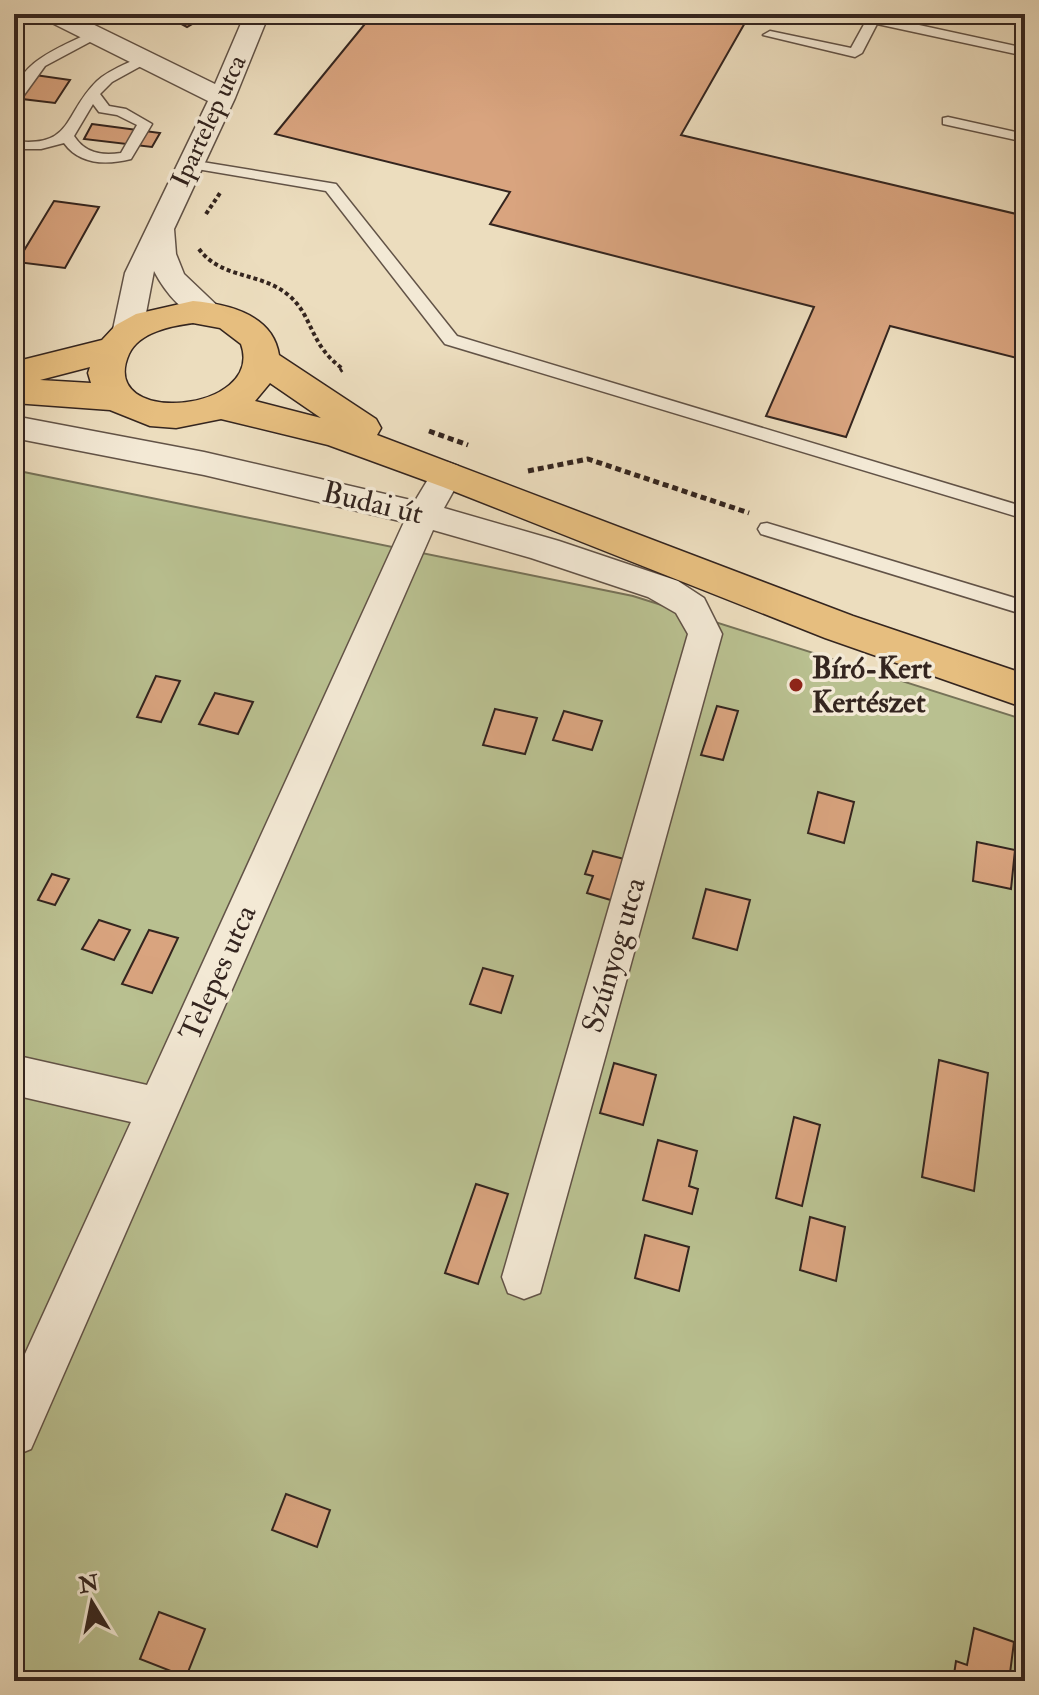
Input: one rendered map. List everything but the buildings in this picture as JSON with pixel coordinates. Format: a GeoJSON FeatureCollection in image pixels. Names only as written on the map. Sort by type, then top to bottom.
{"type":"FeatureCollection","features":[{"type":"Feature","properties":{"kind":"main road"},"geometry":{"type":"LineString","coordinates":[[210,313],[242,325],[260,347],[261,360],[256,378],[242,394],[222,407],[195,416],[166,418],[139,412],[119,399],[107,381],[108,359],[120,341],[141,325],[175,314],[210,313]]}},
{"type":"Feature","properties":{"kind":"main road"},"geometry":{"type":"LineString","coordinates":[[14,374],[120,341]]}},
{"type":"Feature","properties":{"kind":"main road"},"geometry":{"type":"LineString","coordinates":[[261,360],[333,410],[432,468]]}},
{"type":"Feature","properties":{"kind":"main road"},"geometry":{"type":"LineString","coordinates":[[14,391],[119,399]]}},
{"type":"Feature","properties":{"kind":"main road"},"geometry":{"type":"LineString","coordinates":[[222,407],[283,421],[432,468]]}},
{"type":"Feature","properties":{"kind":"main road","name":"Budai út"},"geometry":{"type":"LineString","coordinates":[[432,468],[932,663],[1025,691]]}},
{"type":"Feature","properties":{"kind":"street"},"geometry":{"type":"LineString","coordinates":[[53,14],[222,98]]}},
{"type":"Feature","properties":{"kind":"street","name":"Ipartelep utca"},"geometry":{"type":"LineString","coordinates":[[120,341],[139,273],[222,98],[257,14]]}},
{"type":"Feature","properties":{"kind":"street"},"geometry":{"type":"LineString","coordinates":[[160,227],[159,244],[170,278],[197,305],[210,313]]}},
{"type":"Feature","properties":{"kind":"street","name":"Budai út"},"geometry":{"type":"LineString","coordinates":[[14,427],[106,443],[424,514],[569,556],[677,595],[694,607],[705,634]]}},
{"type":"Feature","properties":{"kind":"street","name":"Telepes utca"},"geometry":{"type":"LineString","coordinates":[[14,1432],[424,514],[432,468]]}},
{"type":"Feature","properties":{"kind":"street","name":"Szúnyog utca"},"geometry":{"type":"LineString","coordinates":[[524,1277],[705,634]]}},
{"type":"Feature","properties":{"kind":"street"},"geometry":{"type":"LineString","coordinates":[[14,1075],[158,1108]]}},
{"type":"Feature","properties":{"kind":"lane"},"geometry":{"type":"LineString","coordinates":[[770,35],[855,53],[873,19],[1025,52]]}},
{"type":"Feature","properties":{"kind":"lane"},"geometry":{"type":"LineString","coordinates":[[14,99],[40,63],[96,35]]}},
{"type":"Feature","properties":{"kind":"lane"},"geometry":{"type":"LineString","coordinates":[[14,145],[30,148],[52,144],[67,136],[93,95],[113,75],[145,60]]}},
{"type":"Feature","properties":{"kind":"lane"},"geometry":{"type":"LineString","coordinates":[[67,136],[71,146],[87,156],[113,159],[130,152],[145,124],[121,112],[104,109],[93,95]]}},
{"type":"Feature","properties":{"kind":"lane"},"geometry":{"type":"LineString","coordinates":[[948,121],[1025,138]]}},
{"type":"Feature","properties":{"kind":"lane"},"geometry":{"type":"LineString","coordinates":[[190,164],[331,187],[451,340],[1025,513]]}},
{"type":"Feature","properties":{"kind":"lane"},"geometry":{"type":"LineString","coordinates":[[767,529],[1025,608]]}},
{"type":"Feature","properties":{"kind":"path"},"geometry":{"type":"LineString","coordinates":[[201,222],[234,171]]}},
{"type":"Feature","properties":{"kind":"path"},"geometry":{"type":"LineString","coordinates":[[196,240],[210,264],[261,279],[290,296],[303,310],[320,350],[343,369]]}},
{"type":"Feature","properties":{"kind":"path"},"geometry":{"type":"LineString","coordinates":[[546,468],[588,459],[752,514],[767,529]]}},
{"type":"Feature","properties":{"kind":"green space"},"geometry":{"type":"Polygon","coordinates":[[[14,470],[633,596],[1025,720],[1025,1681],[14,1681],[14,470]]]}},
{"type":"Feature","properties":{"kind":"place","name":"Bíró-Kert Kertészet"},"geometry":{"type":"Point","coordinates":[796,685]}}]}
